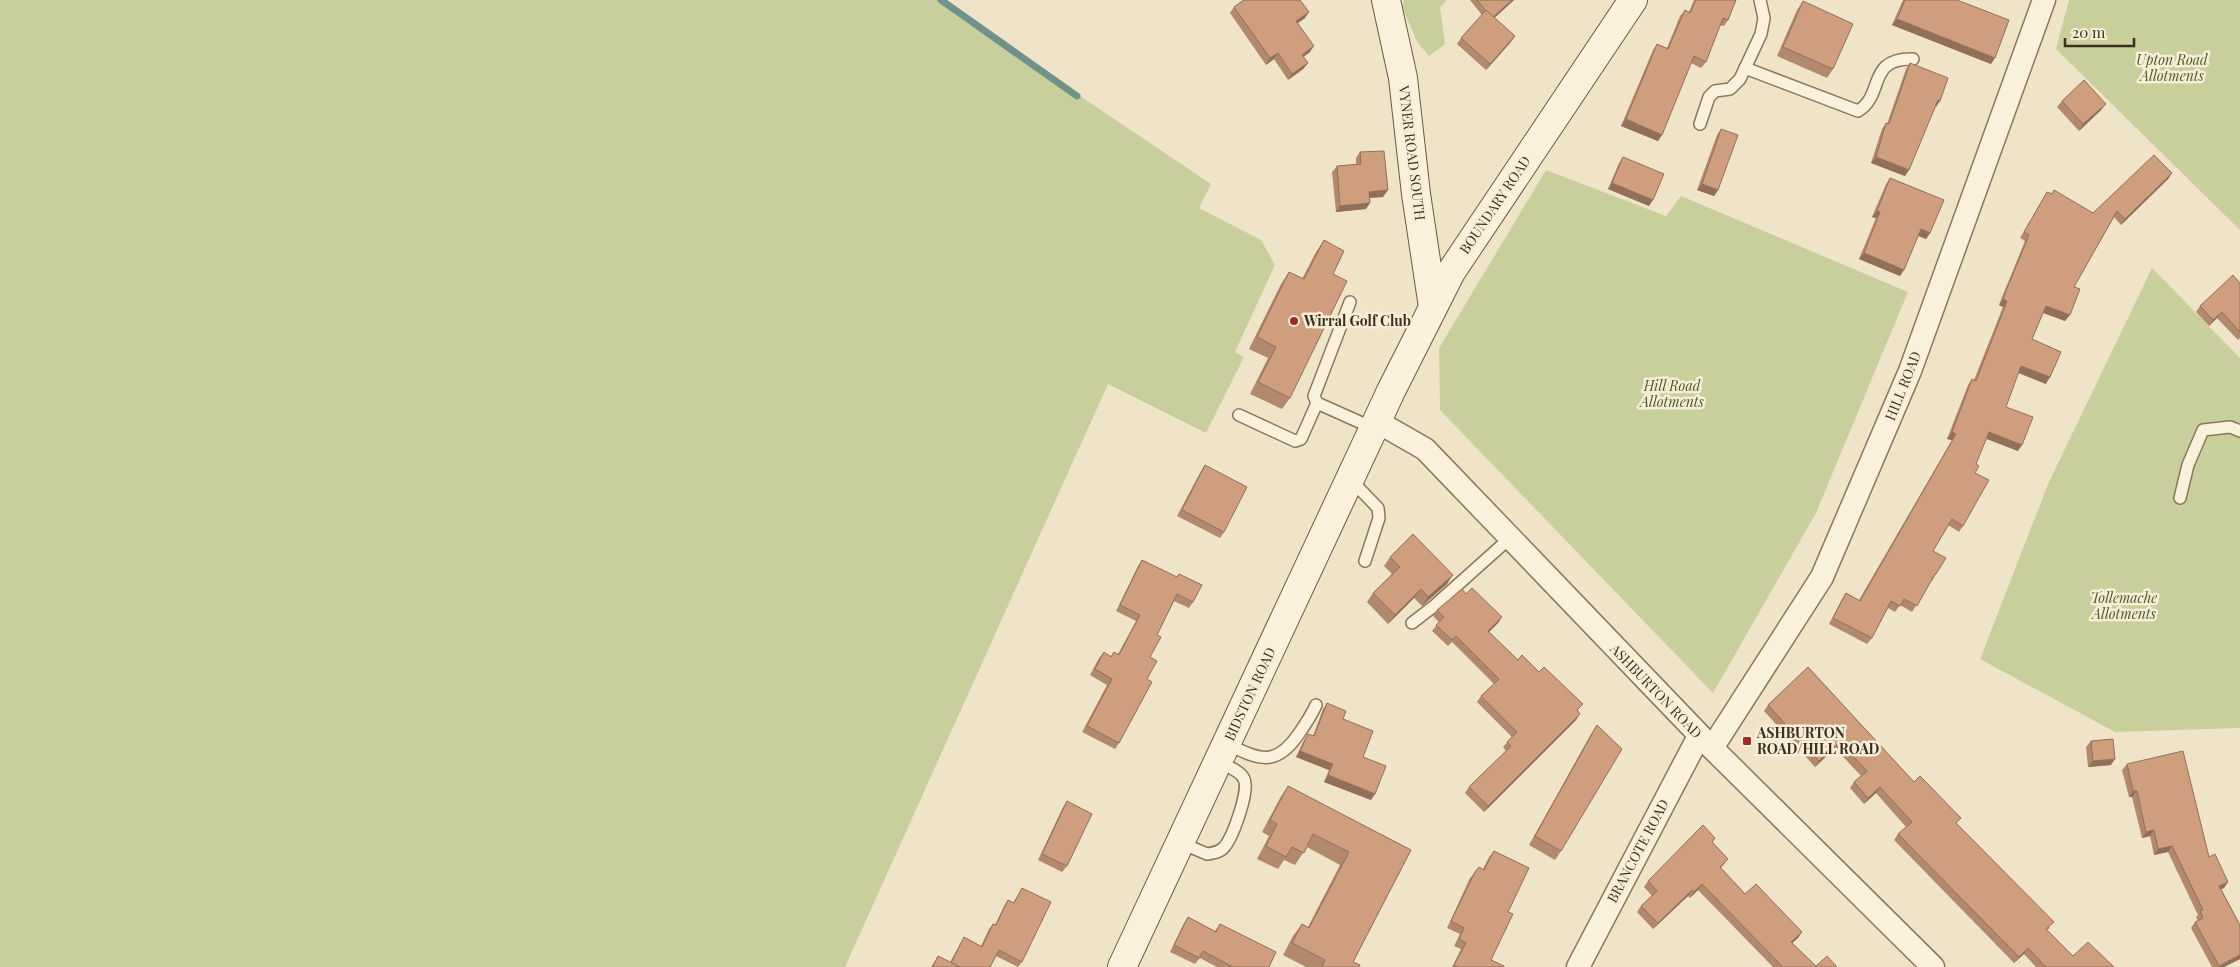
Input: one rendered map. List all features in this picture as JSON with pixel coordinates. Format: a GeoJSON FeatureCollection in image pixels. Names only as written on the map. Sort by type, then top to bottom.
{"type":"FeatureCollection","features":[{"type":"Feature","properties":{"kind":"main road","name":"VYNER ROAD SOUTH"},"geometry":{"type":"LineString","coordinates":[[1386,0],[1403,78],[1416,194],[1433,307]]}},
{"type":"Feature","properties":{"kind":"main road","name":"BOUNDARY ROAD"},"geometry":{"type":"LineString","coordinates":[[1375,424],[1451,272],[1633,0]]}},
{"type":"Feature","properties":{"kind":"main road","name":"BIDSTON ROAD"},"geometry":{"type":"LineString","coordinates":[[1122,967],[1375,424]]}},
{"type":"Feature","properties":{"kind":"street","name":"HILL ROAD"},"geometry":{"type":"LineString","coordinates":[[1706,742],[1822,578],[1910,371],[2044,0]]}},
{"type":"Feature","properties":{"kind":"street","name":"ASHBURTON ROAD"},"geometry":{"type":"LineString","coordinates":[[1375,424],[1425,449],[1706,742],[1933,967]]}},
{"type":"Feature","properties":{"kind":"street","name":"BRANCOTE ROAD"},"geometry":{"type":"LineString","coordinates":[[1578,967],[1706,742]]}},
{"type":"Feature","properties":{"kind":"lane"},"geometry":{"type":"LineString","coordinates":[[1700,124],[1709,97],[1715,91],[1730,89],[1736,84],[1745,68],[1761,34],[1764,18],[1760,0]]}},
{"type":"Feature","properties":{"kind":"lane"},"geometry":{"type":"LineString","coordinates":[[1745,68],[1858,111],[1866,102],[1882,69],[1893,61],[1913,59]]}},
{"type":"Feature","properties":{"kind":"lane"},"geometry":{"type":"LineString","coordinates":[[1350,302],[1314,396],[1317,403],[1375,424]]}},
{"type":"Feature","properties":{"kind":"lane"},"geometry":{"type":"LineString","coordinates":[[1239,415],[1295,441],[1301,439],[1317,403]]}},
{"type":"Feature","properties":{"kind":"lane"},"geometry":{"type":"LineString","coordinates":[[2180,498],[2188,465],[2203,430],[2230,427],[2240,430]]}},
{"type":"Feature","properties":{"kind":"lane"},"geometry":{"type":"LineString","coordinates":[[1350,479],[1378,508],[1379,518],[1365,561]]}},
{"type":"Feature","properties":{"kind":"lane"},"geometry":{"type":"LineString","coordinates":[[1412,623],[1434,606],[1510,538]]}},
{"type":"Feature","properties":{"kind":"lane"},"geometry":{"type":"LineString","coordinates":[[1222,753],[1269,759],[1279,756],[1289,748],[1316,705]]}},
{"type":"Feature","properties":{"kind":"lane"},"geometry":{"type":"LineString","coordinates":[[1180,843],[1208,854],[1224,848],[1228,842],[1241,810],[1246,785],[1244,778],[1222,753]]}},
{"type":"Feature","properties":{"kind":"green space"},"geometry":{"type":"Polygon","coordinates":[[[0,0],[937,0],[1211,184],[1199,208],[1261,240],[1275,265],[1235,352],[1244,357],[1206,433],[1108,384],[845,967],[0,967],[0,0]]]}},
{"type":"Feature","properties":{"kind":"green space"},"geometry":{"type":"Polygon","coordinates":[[[1404,0],[1447,0],[1440,7],[1445,44],[1429,56],[1417,42],[1402,6],[1404,0]]]}},
{"type":"Feature","properties":{"kind":"green space","name":"Upton Road Allotments"},"geometry":{"type":"Polygon","coordinates":[[[2069,0],[2240,0],[2240,230],[2056,49],[2069,0]]]}},
{"type":"Feature","properties":{"kind":"green space","name":"Hill Road Allotments"},"geometry":{"type":"Polygon","coordinates":[[[1546,170],[1666,216],[1681,196],[1908,292],[1816,513],[1713,693],[1440,410],[1439,348],[1546,170]]]}},
{"type":"Feature","properties":{"kind":"green space","name":"Tollemache Allotments"},"geometry":{"type":"Polygon","coordinates":[[[2152,268],[2240,358],[2240,728],[2115,732],[1980,659],[2048,484],[2152,268]]]}},
{"type":"Feature","properties":{"kind":"building"},"geometry":{"type":"Polygon","coordinates":[[[1244,0],[1300,0],[1309,12],[1296,21],[1314,46],[1302,55],[1308,63],[1292,74],[1278,53],[1270,58],[1234,7],[1244,0]]]}},
{"type":"Feature","properties":{"kind":"building"},"geometry":{"type":"Polygon","coordinates":[[[1477,0],[1512,0],[1493,17],[1477,0]]]}},
{"type":"Feature","properties":{"kind":"building"},"geometry":{"type":"Polygon","coordinates":[[[1696,0],[1736,0],[1728,20],[1723,18],[1706,62],[1694,56],[1662,135],[1626,119],[1657,44],[1668,49],[1685,10],[1690,13],[1696,0]]]}},
{"type":"Feature","properties":{"kind":"building"},"geometry":{"type":"Polygon","coordinates":[[[1905,0],[1957,0],[2009,20],[1995,58],[1897,19],[1905,0]]]}},
{"type":"Feature","properties":{"kind":"building"},"geometry":{"type":"Polygon","coordinates":[[[1803,1],[1853,24],[1833,69],[1783,47],[1803,1]]]}},
{"type":"Feature","properties":{"kind":"building"},"geometry":{"type":"Polygon","coordinates":[[[1486,10],[1515,36],[1490,64],[1461,38],[1486,10]]]}},
{"type":"Feature","properties":{"kind":"building"},"geometry":{"type":"Polygon","coordinates":[[[1910,63],[1948,78],[1940,101],[1938,100],[1909,170],[1876,157],[1886,123],[1889,124],[1910,63]]]}},
{"type":"Feature","properties":{"kind":"building"},"geometry":{"type":"Polygon","coordinates":[[[2084,80],[2106,104],[2083,124],[2062,101],[2084,80]]]}},
{"type":"Feature","properties":{"kind":"building"},"geometry":{"type":"Polygon","coordinates":[[[1721,129],[1738,135],[1718,190],[1702,184],[1721,129]]]}},
{"type":"Feature","properties":{"kind":"building"},"geometry":{"type":"Polygon","coordinates":[[[1384,151],[1388,190],[1369,192],[1370,203],[1340,206],[1337,166],[1361,164],[1360,152],[1384,151]]]}},
{"type":"Feature","properties":{"kind":"building"},"geometry":{"type":"Polygon","coordinates":[[[2154,155],[2172,173],[2125,219],[2117,211],[2074,287],[2080,289],[2070,315],[2046,306],[2032,339],[2061,352],[2050,377],[2021,366],[2006,407],[2033,417],[2022,445],[1989,432],[1976,464],[1979,466],[1975,473],[1989,480],[1963,526],[1952,519],[1933,551],[1946,558],[1917,606],[1904,599],[1900,606],[1891,601],[1872,638],[1833,618],[1846,593],[1860,601],[1956,434],[1952,432],[1972,379],[1976,381],[2007,301],[2003,299],[2029,235],[2024,232],[2047,192],[2052,194],[2054,190],[2093,213],[2154,155]]]}},
{"type":"Feature","properties":{"kind":"building"},"geometry":{"type":"Polygon","coordinates":[[[1623,157],[1664,174],[1653,200],[1612,183],[1623,157]]]}},
{"type":"Feature","properties":{"kind":"building"},"geometry":{"type":"Polygon","coordinates":[[[1890,178],[1944,200],[1930,233],[1921,229],[1904,270],[1864,253],[1880,212],[1877,211],[1890,178]]]}},
{"type":"Feature","properties":{"kind":"building","name":"Wirral Golf Club"},"geometry":{"type":"Polygon","coordinates":[[[1324,240],[1344,251],[1333,274],[1347,281],[1290,398],[1258,382],[1276,347],[1257,337],[1289,272],[1304,279],[1324,240]]]}},
{"type":"Feature","properties":{"kind":"building"},"geometry":{"type":"Polygon","coordinates":[[[2233,275],[2240,283],[2240,332],[2222,312],[2213,320],[2200,306],[2233,275]]]}},
{"type":"Feature","properties":{"kind":"building"},"geometry":{"type":"Polygon","coordinates":[[[1205,465],[1247,487],[1224,532],[1182,510],[1205,465]]]}},
{"type":"Feature","properties":{"kind":"building"},"geometry":{"type":"Polygon","coordinates":[[[1413,534],[1453,575],[1428,597],[1421,589],[1395,615],[1373,593],[1400,567],[1390,557],[1413,534]]]}},
{"type":"Feature","properties":{"kind":"building"},"geometry":{"type":"Polygon","coordinates":[[[1142,560],[1177,577],[1179,574],[1202,585],[1193,602],[1177,594],[1157,635],[1161,637],[1150,657],[1157,661],[1147,679],[1152,682],[1119,743],[1087,726],[1112,679],[1095,669],[1104,652],[1111,657],[1114,652],[1119,655],[1140,615],[1120,605],[1142,560]]]}},
{"type":"Feature","properties":{"kind":"building"},"geometry":{"type":"Polygon","coordinates":[[[1472,588],[1502,617],[1488,631],[1518,660],[1522,655],[1539,672],[1544,667],[1583,704],[1577,710],[1580,714],[1488,806],[1469,787],[1511,746],[1507,742],[1517,732],[1481,696],[1499,679],[1456,636],[1452,640],[1436,625],[1444,617],[1437,610],[1462,589],[1466,594],[1472,588]]]}},
{"type":"Feature","properties":{"kind":"building"},"geometry":{"type":"Polygon","coordinates":[[[1808,667],[1914,782],[1920,776],[1961,818],[1956,823],[2054,922],[2046,929],[2073,956],[2088,942],[2114,967],[2046,967],[2028,948],[2019,957],[1898,834],[1912,822],[1880,787],[1868,798],[1854,782],[1867,771],[1840,742],[1819,761],[1768,705],[1808,667]]]}},
{"type":"Feature","properties":{"kind":"building"},"geometry":{"type":"Polygon","coordinates":[[[1327,703],[1346,711],[1343,719],[1373,731],[1363,757],[1386,766],[1375,794],[1328,775],[1333,764],[1300,751],[1308,734],[1314,736],[1327,703]]]}},
{"type":"Feature","properties":{"kind":"building"},"geometry":{"type":"Polygon","coordinates":[[[1597,725],[1622,749],[1561,851],[1535,836],[1597,725]]]}},
{"type":"Feature","properties":{"kind":"building"},"geometry":{"type":"Polygon","coordinates":[[[2113,739],[2115,759],[2093,761],[2091,741],[2113,739]]]}},
{"type":"Feature","properties":{"kind":"building"},"geometry":{"type":"Polygon","coordinates":[[[2183,751],[2209,857],[2215,854],[2228,882],[2219,886],[2240,925],[2240,955],[2219,966],[2195,922],[2203,918],[2200,911],[2203,910],[2172,846],[2158,849],[2154,830],[2146,832],[2137,791],[2133,791],[2127,764],[2183,751]]]}},
{"type":"Feature","properties":{"kind":"building"},"geometry":{"type":"Polygon","coordinates":[[[1288,786],[1411,850],[1353,962],[1360,965],[1359,967],[1322,967],[1325,960],[1292,943],[1302,924],[1309,928],[1349,852],[1313,834],[1304,853],[1292,847],[1286,857],[1266,846],[1277,824],[1270,820],[1288,786]]]}},
{"type":"Feature","properties":{"kind":"building"},"geometry":{"type":"Polygon","coordinates":[[[1067,801],[1092,814],[1067,866],[1042,854],[1067,801]]]}},
{"type":"Feature","properties":{"kind":"building"},"geometry":{"type":"Polygon","coordinates":[[[1703,825],[1715,838],[1712,842],[1728,859],[1720,867],[1745,894],[1756,884],[1802,932],[1791,942],[1816,966],[1827,956],[1837,967],[1783,967],[1702,884],[1694,892],[1692,890],[1658,923],[1641,906],[1657,891],[1648,881],[1703,825]]]}},
{"type":"Feature","properties":{"kind":"building"},"geometry":{"type":"Polygon","coordinates":[[[1494,851],[1529,868],[1508,912],[1513,914],[1491,960],[1504,967],[1457,967],[1454,965],[1466,943],[1459,939],[1464,928],[1451,921],[1475,872],[1479,867],[1484,870],[1494,851]]]}},
{"type":"Feature","properties":{"kind":"building"},"geometry":{"type":"Polygon","coordinates":[[[1022,888],[1051,902],[1022,962],[999,950],[990,967],[960,967],[951,963],[964,937],[982,947],[993,924],[996,925],[1008,900],[1014,903],[1022,888]]]}},
{"type":"Feature","properties":{"kind":"building"},"geometry":{"type":"Polygon","coordinates":[[[1188,917],[1216,932],[1220,924],[1276,952],[1269,967],[1233,967],[1203,951],[1199,958],[1174,945],[1188,917]]]}},
{"type":"Feature","properties":{"kind":"building"},"geometry":{"type":"Polygon","coordinates":[[[938,956],[960,967],[933,967],[938,956]]]}},
{"type":"Feature","properties":{"kind":"waterway"},"geometry":{"type":"LineString","coordinates":[[941,0],[1077,96]]}},
{"type":"Feature","properties":{"kind":"place","name":"Wirral Golf Club"},"geometry":{"type":"Point","coordinates":[1294,321]}},
{"type":"Feature","properties":{"kind":"place","name":"ASHBURTON ROAD/HILL ROAD"},"geometry":{"type":"Point","coordinates":[1747,741]}}]}
